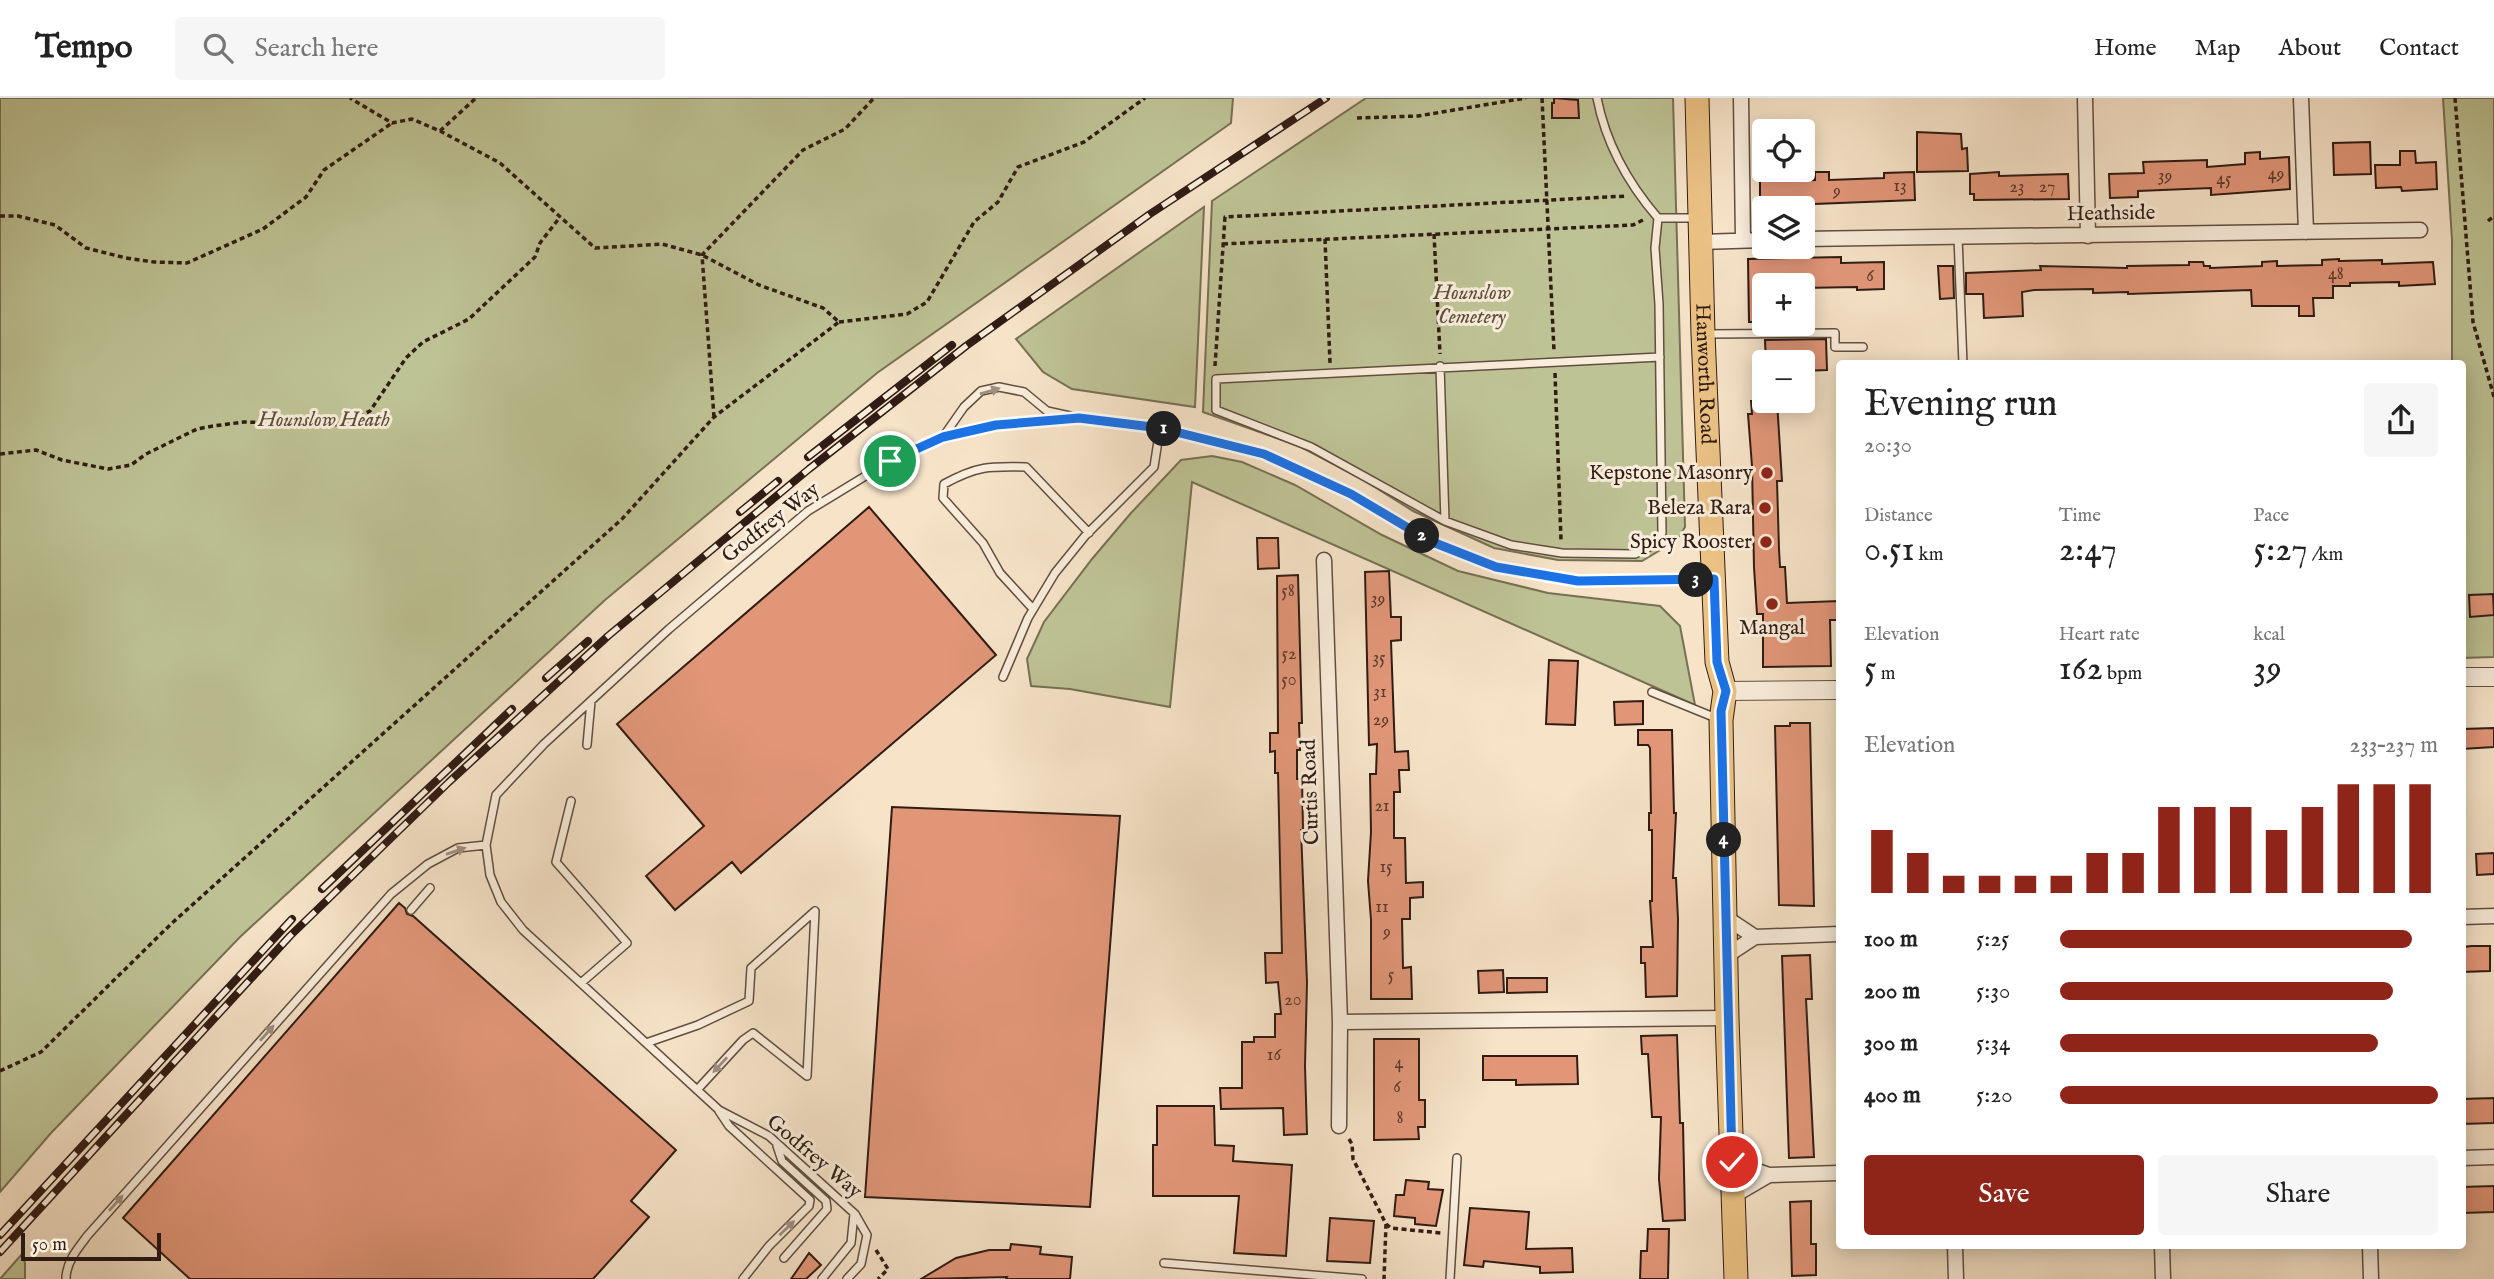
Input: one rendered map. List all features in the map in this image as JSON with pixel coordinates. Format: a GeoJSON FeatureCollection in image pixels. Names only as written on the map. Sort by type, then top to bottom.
{"type":"FeatureCollection","features":[{"type":"Feature","properties":{"kind":"main road","name":"Hanworth Road"},"geometry":{"type":"LineString","coordinates":[[1697,98],[1703,334],[1717,662],[1726,691],[1721,720],[1736,1279]]}},
{"type":"Feature","properties":{"kind":"street"},"geometry":{"type":"LineString","coordinates":[[1741,98],[1743,240]]}},
{"type":"Feature","properties":{"kind":"street"},"geometry":{"type":"LineString","coordinates":[[2085,98],[2088,236]]}},
{"type":"Feature","properties":{"kind":"street"},"geometry":{"type":"LineString","coordinates":[[2301,98],[2306,232]]}},
{"type":"Feature","properties":{"kind":"street","name":"Heathside"},"geometry":{"type":"LineString","coordinates":[[1815,239],[2420,230]]}},
{"type":"Feature","properties":{"kind":"street"},"geometry":{"type":"LineString","coordinates":[[1700,242],[1752,240]]}},
{"type":"Feature","properties":{"kind":"street","name":"Curtis Road"},"geometry":{"type":"LineString","coordinates":[[1324,560],[1340,1022],[1339,1126]]}},
{"type":"Feature","properties":{"kind":"street"},"geometry":{"type":"LineString","coordinates":[[2466,677],[2494,677]]}},
{"type":"Feature","properties":{"kind":"street"},"geometry":{"type":"LineString","coordinates":[[1726,691],[1836,690]]}},
{"type":"Feature","properties":{"kind":"street"},"geometry":{"type":"LineString","coordinates":[[2466,917],[2494,916]]}},
{"type":"Feature","properties":{"kind":"street"},"geometry":{"type":"LineString","coordinates":[[1725,917],[1755,937]]}},
{"type":"Feature","properties":{"kind":"street"},"geometry":{"type":"LineString","coordinates":[[1726,956],[1755,937],[1836,934]]}},
{"type":"Feature","properties":{"kind":"street"},"geometry":{"type":"LineString","coordinates":[[1340,1022],[1727,1017]]}},
{"type":"Feature","properties":{"kind":"street"},"geometry":{"type":"LineString","coordinates":[[2466,1158],[2494,1157]]}},
{"type":"Feature","properties":{"kind":"street"},"geometry":{"type":"LineString","coordinates":[[1732,1162],[1769,1175],[1836,1173]]}},
{"type":"Feature","properties":{"kind":"street"},"geometry":{"type":"LineString","coordinates":[[1733,1196],[1769,1175]]}},
{"type":"Feature","properties":{"kind":"street"},"geometry":{"type":"LineString","coordinates":[[1955,1249],[1956,1279]]}},
{"type":"Feature","properties":{"kind":"street"},"geometry":{"type":"LineString","coordinates":[[2162,1249],[2162,1279]]}},
{"type":"Feature","properties":{"kind":"street"},"geometry":{"type":"LineString","coordinates":[[2370,1249],[2371,1279]]}},
{"type":"Feature","properties":{"kind":"lane"},"geometry":{"type":"LineString","coordinates":[[1597,98],[1603,127],[1619,165],[1656,216],[1655,248],[1659,304],[1660,357],[1662,533],[1653,545],[1635,554],[1562,553],[1511,545],[1445,521],[1311,447],[1216,410],[1216,379],[1660,357]]}},
{"type":"Feature","properties":{"kind":"lane"},"geometry":{"type":"LineString","coordinates":[[1656,216],[1699,219]]}},
{"type":"Feature","properties":{"kind":"lane"},"geometry":{"type":"LineString","coordinates":[[1958,236],[1963,360]]}},
{"type":"Feature","properties":{"kind":"lane"},"geometry":{"type":"LineString","coordinates":[[1703,334],[1835,333],[1835,348],[1863,347]]}},
{"type":"Feature","properties":{"kind":"lane"},"geometry":{"type":"LineString","coordinates":[[1440,366],[1445,521]]}},
{"type":"Feature","properties":{"kind":"lane"},"geometry":{"type":"LineString","coordinates":[[943,437],[964,407],[981,391],[999,387],[1024,392],[1047,411],[1079,418]]}},
{"type":"Feature","properties":{"kind":"lane","name":"Godfrey Way"},"geometry":{"type":"LineString","coordinates":[[867,1235],[855,1214],[769,1136],[719,1110],[523,930],[501,902],[490,875],[486,845],[496,795],[544,744],[669,629],[808,511],[890,461],[943,437],[996,425],[1079,418],[1160,428],[1264,454],[1351,494],[1430,541],[1496,567],[1578,581],[1714,579]]}},
{"type":"Feature","properties":{"kind":"lane"},"geometry":{"type":"LineString","coordinates":[[1003,677],[1033,609],[1055,573],[1088,533],[1154,467],[1160,428]]}},
{"type":"Feature","properties":{"kind":"lane"},"geometry":{"type":"LineString","coordinates":[[1033,609],[1000,573],[983,543],[943,498],[944,484],[968,471],[994,466],[1026,467],[1088,533]]}},
{"type":"Feature","properties":{"kind":"lane"},"geometry":{"type":"LineString","coordinates":[[1652,692],[1721,720]]}},
{"type":"Feature","properties":{"kind":"lane"},"geometry":{"type":"LineString","coordinates":[[587,745],[591,701]]}},
{"type":"Feature","properties":{"kind":"lane"},"geometry":{"type":"LineString","coordinates":[[571,800],[556,862],[628,943],[581,983]]}},
{"type":"Feature","properties":{"kind":"lane"},"geometry":{"type":"LineString","coordinates":[[66,1279],[66,1270],[76,1250],[88,1235],[391,894],[428,864],[458,848],[486,845]]}},
{"type":"Feature","properties":{"kind":"lane"},"geometry":{"type":"LineString","coordinates":[[411,910],[430,888]]}},
{"type":"Feature","properties":{"kind":"lane"},"geometry":{"type":"LineString","coordinates":[[646,1043],[698,1025],[749,1001],[751,968],[815,911],[807,1076],[753,1033],[743,1040],[697,1090]]}},
{"type":"Feature","properties":{"kind":"lane"},"geometry":{"type":"LineString","coordinates":[[719,1110],[729,1126],[810,1200],[809,1206],[769,1246],[743,1279]]}},
{"type":"Feature","properties":{"kind":"lane"},"geometry":{"type":"LineString","coordinates":[[777,1145],[782,1161],[826,1201],[827,1209],[784,1258]]}},
{"type":"Feature","properties":{"kind":"lane"},"geometry":{"type":"LineString","coordinates":[[1450,1279],[1457,1158]]}},
{"type":"Feature","properties":{"kind":"lane"},"geometry":{"type":"LineString","coordinates":[[822,1279],[851,1243],[855,1214]]}},
{"type":"Feature","properties":{"kind":"lane"},"geometry":{"type":"LineString","coordinates":[[847,1279],[861,1264],[867,1235]]}},
{"type":"Feature","properties":{"kind":"lane"},"geometry":{"type":"LineString","coordinates":[[1164,1263],[1362,1279]]}},
{"type":"Feature","properties":{"kind":"path"},"geometry":{"type":"LineString","coordinates":[[350,98],[392,123]]}},
{"type":"Feature","properties":{"kind":"path"},"geometry":{"type":"LineString","coordinates":[[440,131],[476,98]]}},
{"type":"Feature","properties":{"kind":"path"},"geometry":{"type":"LineString","coordinates":[[714,417],[702,255],[803,150],[845,129],[874,98]]}},
{"type":"Feature","properties":{"kind":"path"},"geometry":{"type":"LineString","coordinates":[[0,1072],[41,1052],[171,924],[622,519],[714,417],[839,322],[907,314],[927,302],[974,222],[998,202],[1018,167],[1084,142],[1145,98]]}},
{"type":"Feature","properties":{"kind":"path"},"geometry":{"type":"LineString","coordinates":[[1357,118],[1418,116],[1526,98]]}},
{"type":"Feature","properties":{"kind":"path"},"geometry":{"type":"LineString","coordinates":[[1542,98],[1562,553]]}},
{"type":"Feature","properties":{"kind":"path"},"geometry":{"type":"LineString","coordinates":[[2455,98],[2473,322],[2494,397]]}},
{"type":"Feature","properties":{"kind":"path"},"geometry":{"type":"LineString","coordinates":[[0,216],[18,216],[55,225],[86,248],[154,262],[187,262],[263,229],[306,197],[324,170],[392,123],[412,119],[500,163],[595,248],[662,244],[702,255],[759,285],[822,308],[839,322]]}},
{"type":"Feature","properties":{"kind":"path"},"geometry":{"type":"LineString","coordinates":[[1216,379],[1224,217],[1547,202],[1639,195]]}},
{"type":"Feature","properties":{"kind":"path"},"geometry":{"type":"LineString","coordinates":[[0,454],[36,450],[62,460],[108,468],[131,465],[146,454],[197,429],[244,422],[335,425],[350,421],[370,411],[406,358],[423,342],[469,318],[535,257],[540,243],[560,216]]}},
{"type":"Feature","properties":{"kind":"path"},"geometry":{"type":"LineString","coordinates":[[1223,244],[1633,225],[1656,216]]}},
{"type":"Feature","properties":{"kind":"path"},"geometry":{"type":"LineString","coordinates":[[2488,221],[2494,216]]}},
{"type":"Feature","properties":{"kind":"path"},"geometry":{"type":"LineString","coordinates":[[1434,234],[1440,366]]}},
{"type":"Feature","properties":{"kind":"path"},"geometry":{"type":"LineString","coordinates":[[1325,239],[1330,372]]}},
{"type":"Feature","properties":{"kind":"path"},"geometry":{"type":"LineString","coordinates":[[1339,1126],[1352,1144],[1353,1159],[1386,1224],[1391,1228],[1453,1234]]}},
{"type":"Feature","properties":{"kind":"path"},"geometry":{"type":"LineString","coordinates":[[1384,1279],[1386,1224]]}},
{"type":"Feature","properties":{"kind":"path"},"geometry":{"type":"LineString","coordinates":[[867,1235],[888,1269],[878,1279]]}},
{"type":"Feature","properties":{"kind":"green space","name":"Hounslow Heath"},"geometry":{"type":"Polygon","coordinates":[[[0,98],[1233,98],[1231,123],[877,373],[605,600],[240,937],[51,1133],[0,1192],[0,98]]]}},
{"type":"Feature","properties":{"kind":"green space","name":"Hounslow Cemetery"},"geometry":{"type":"Polygon","coordinates":[[[1366,98],[1673,98],[1685,527],[1677,540],[1642,561],[1558,560],[1494,548],[1413,511],[1362,479],[1299,446],[1203,412],[1212,201],[1366,98]]]}},
{"type":"Feature","properties":{"kind":"green space"},"geometry":{"type":"Polygon","coordinates":[[[2443,98],[2494,98],[2494,657],[2466,658],[2466,360],[2452,360],[2452,240],[2443,98]]]}},
{"type":"Feature","properties":{"kind":"green space"},"geometry":{"type":"Polygon","coordinates":[[[1204,207],[1195,407],[1072,389],[1043,372],[1016,339],[1204,207]]]}},
{"type":"Feature","properties":{"kind":"green space"},"geometry":{"type":"Polygon","coordinates":[[[1212,456],[1242,462],[1295,485],[1382,535],[1458,571],[1548,593],[1660,606],[1680,626],[1695,705],[1192,482],[1170,707],[1070,689],[1031,686],[1027,659],[1044,622],[1092,559],[1181,460],[1212,456]]]}},
{"type":"Feature","properties":{"kind":"green space"},"geometry":{"type":"Polygon","coordinates":[[[22,1254],[25,1279],[0,1279],[22,1254]]]}},
{"type":"Feature","properties":{"kind":"building"},"geometry":{"type":"Polygon","coordinates":[[[1554,98],[1578,100],[1579,118],[1552,118],[1554,98]]]}},
{"type":"Feature","properties":{"kind":"building"},"geometry":{"type":"Polygon","coordinates":[[[1917,132],[1961,134],[1962,149],[1967,148],[1968,171],[1917,172],[1917,132]]]}},
{"type":"Feature","properties":{"kind":"building"},"geometry":{"type":"Polygon","coordinates":[[[2370,142],[2371,174],[2334,175],[2333,143],[2370,142]]]}},
{"type":"Feature","properties":{"kind":"building"},"geometry":{"type":"Polygon","coordinates":[[[2400,151],[2415,151],[2416,163],[2436,162],[2437,189],[2402,191],[2401,187],[2376,188],[2375,165],[2400,165],[2400,151]]]}},
{"type":"Feature","properties":{"kind":"building"},"geometry":{"type":"Polygon","coordinates":[[[2260,152],[2260,159],[2289,157],[2290,189],[2211,195],[2211,188],[2138,191],[2138,197],[2110,198],[2109,174],[2144,173],[2143,162],[2207,160],[2207,167],[2245,164],[2245,153],[2260,152]]]}},
{"type":"Feature","properties":{"kind":"building"},"geometry":{"type":"Polygon","coordinates":[[[1815,172],[1829,172],[1829,180],[1884,178],[1884,173],[1914,172],[1915,200],[1815,204],[1815,196],[1760,196],[1760,182],[1815,180],[1815,172]]]}},
{"type":"Feature","properties":{"kind":"building"},"geometry":{"type":"Polygon","coordinates":[[[1999,172],[1999,176],[2068,174],[2069,199],[1974,200],[1974,194],[1970,194],[1970,174],[1999,172]]]}},
{"type":"Feature","properties":{"kind":"building"},"geometry":{"type":"Polygon","coordinates":[[[1841,257],[1841,263],[1884,262],[1884,289],[1815,288],[1815,273],[1752,273],[1752,322],[1749,322],[1748,259],[1841,257]]]}},
{"type":"Feature","properties":{"kind":"building"},"geometry":{"type":"Polygon","coordinates":[[[2322,260],[2382,260],[2382,264],[2433,262],[2435,284],[2399,286],[2399,282],[2333,286],[2333,298],[2313,298],[2314,316],[2299,316],[2299,306],[2252,306],[2251,290],[2128,294],[2093,293],[2093,289],[2022,292],[2023,316],[1984,318],[1983,294],[1966,294],[1966,273],[2041,270],[2040,266],[2127,268],[2203,262],[2204,266],[2210,268],[2262,266],[2262,262],[2277,261],[2277,266],[2322,265],[2322,260]]]}},
{"type":"Feature","properties":{"kind":"building"},"geometry":{"type":"Polygon","coordinates":[[[1938,266],[1953,266],[1954,298],[1940,299],[1938,266]]]}},
{"type":"Feature","properties":{"kind":"building"},"geometry":{"type":"Polygon","coordinates":[[[1826,339],[1827,370],[1815,370],[1815,350],[1765,350],[1765,340],[1826,339]]]}},
{"type":"Feature","properties":{"kind":"building"},"geometry":{"type":"Polygon","coordinates":[[[1751,401],[1752,413],[1778,413],[1782,481],[1777,481],[1779,549],[1780,567],[1785,567],[1787,603],[1836,601],[1836,620],[1830,620],[1831,666],[1763,667],[1763,614],[1757,614],[1748,414],[1752,414],[1751,401]]]}},
{"type":"Feature","properties":{"kind":"building"},"geometry":{"type":"Polygon","coordinates":[[[869,507],[996,655],[741,873],[732,862],[675,910],[646,876],[704,826],[617,724],[869,507]]]}},
{"type":"Feature","properties":{"kind":"building"},"geometry":{"type":"Polygon","coordinates":[[[1257,538],[1278,538],[1279,568],[1258,569],[1257,538]]]}},
{"type":"Feature","properties":{"kind":"building"},"geometry":{"type":"Polygon","coordinates":[[[1389,571],[1391,617],[1401,617],[1401,640],[1391,641],[1395,752],[1408,751],[1409,770],[1399,770],[1400,792],[1394,792],[1394,838],[1405,838],[1406,883],[1423,882],[1423,897],[1410,898],[1410,919],[1402,919],[1403,968],[1411,967],[1412,999],[1371,999],[1368,881],[1370,774],[1376,774],[1377,744],[1369,745],[1365,572],[1389,571]]]}},
{"type":"Feature","properties":{"kind":"building"},"geometry":{"type":"Polygon","coordinates":[[[1298,575],[1302,723],[1299,723],[1297,779],[1302,779],[1301,830],[1307,982],[1307,1134],[1284,1135],[1283,1108],[1221,1109],[1220,1088],[1242,1088],[1242,1042],[1254,1042],[1254,1037],[1275,1037],[1275,1014],[1281,1014],[1278,982],[1266,983],[1265,953],[1282,953],[1278,773],[1275,773],[1275,751],[1270,752],[1270,733],[1278,733],[1277,576],[1298,575]]]}},
{"type":"Feature","properties":{"kind":"building"},"geometry":{"type":"Polygon","coordinates":[[[2493,594],[2494,615],[2470,617],[2469,595],[2493,594]]]}},
{"type":"Feature","properties":{"kind":"building"},"geometry":{"type":"Polygon","coordinates":[[[1549,660],[1578,661],[1575,725],[1546,724],[1549,660]]]}},
{"type":"Feature","properties":{"kind":"building"},"geometry":{"type":"Polygon","coordinates":[[[1643,701],[1643,724],[1615,725],[1614,702],[1643,701]]]}},
{"type":"Feature","properties":{"kind":"building"},"geometry":{"type":"Polygon","coordinates":[[[1790,723],[1810,723],[1814,906],[1779,905],[1775,726],[1790,726],[1790,723]]]}},
{"type":"Feature","properties":{"kind":"building"},"geometry":{"type":"Polygon","coordinates":[[[2494,728],[2494,747],[2466,749],[2466,729],[2494,728]]]}},
{"type":"Feature","properties":{"kind":"building"},"geometry":{"type":"Polygon","coordinates":[[[1638,730],[1672,730],[1676,813],[1673,878],[1676,878],[1678,919],[1677,996],[1646,997],[1645,963],[1641,963],[1641,947],[1653,947],[1650,901],[1652,830],[1649,830],[1650,748],[1648,745],[1638,745],[1638,730]]]}},
{"type":"Feature","properties":{"kind":"building"},"geometry":{"type":"Polygon","coordinates":[[[892,807],[1120,816],[1090,1207],[865,1197],[892,807]]]}},
{"type":"Feature","properties":{"kind":"building"},"geometry":{"type":"Polygon","coordinates":[[[2494,853],[2494,874],[2477,875],[2476,854],[2494,853]]]}},
{"type":"Feature","properties":{"kind":"building"},"geometry":{"type":"Polygon","coordinates":[[[399,903],[407,914],[413,916],[676,1150],[631,1201],[649,1217],[593,1279],[190,1279],[123,1218],[399,903]]]}},
{"type":"Feature","properties":{"kind":"building"},"geometry":{"type":"Polygon","coordinates":[[[2490,946],[2490,971],[2466,972],[2466,947],[2490,946]]]}},
{"type":"Feature","properties":{"kind":"building"},"geometry":{"type":"Polygon","coordinates":[[[1810,955],[1812,999],[1806,999],[1814,1157],[1789,1158],[1782,956],[1810,955]]]}},
{"type":"Feature","properties":{"kind":"building"},"geometry":{"type":"Polygon","coordinates":[[[1503,970],[1504,992],[1479,993],[1478,971],[1503,970]]]}},
{"type":"Feature","properties":{"kind":"building"},"geometry":{"type":"Polygon","coordinates":[[[1507,978],[1547,978],[1547,992],[1507,993],[1507,978]]]}},
{"type":"Feature","properties":{"kind":"building"},"geometry":{"type":"Polygon","coordinates":[[[1677,1035],[1680,1123],[1683,1123],[1685,1220],[1663,1221],[1659,1179],[1661,1117],[1652,1117],[1648,1054],[1642,1054],[1641,1036],[1677,1035]]]}},
{"type":"Feature","properties":{"kind":"building"},"geometry":{"type":"Polygon","coordinates":[[[1374,1039],[1419,1039],[1419,1100],[1425,1100],[1425,1127],[1418,1127],[1419,1139],[1374,1140],[1374,1039]]]}},
{"type":"Feature","properties":{"kind":"building"},"geometry":{"type":"Polygon","coordinates":[[[1483,1056],[1577,1056],[1578,1084],[1516,1085],[1516,1080],[1483,1080],[1483,1056]]]}},
{"type":"Feature","properties":{"kind":"building"},"geometry":{"type":"Polygon","coordinates":[[[2494,1098],[2494,1123],[2466,1124],[2466,1099],[2494,1098]]]}},
{"type":"Feature","properties":{"kind":"building"},"geometry":{"type":"Polygon","coordinates":[[[1157,1106],[1214,1106],[1215,1145],[1234,1146],[1233,1161],[1292,1165],[1286,1256],[1234,1253],[1239,1196],[1153,1196],[1153,1145],[1157,1145],[1157,1106]]]}},
{"type":"Feature","properties":{"kind":"building"},"geometry":{"type":"Polygon","coordinates":[[[1406,1180],[1429,1182],[1428,1189],[1443,1190],[1436,1226],[1415,1224],[1415,1218],[1394,1216],[1396,1195],[1404,1195],[1406,1180]]]}},
{"type":"Feature","properties":{"kind":"building"},"geometry":{"type":"Polygon","coordinates":[[[2494,1186],[2494,1212],[2466,1213],[2466,1187],[2494,1186]]]}},
{"type":"Feature","properties":{"kind":"building"},"geometry":{"type":"Polygon","coordinates":[[[1811,1201],[1811,1244],[1816,1244],[1816,1275],[1792,1276],[1790,1202],[1811,1201]]]}},
{"type":"Feature","properties":{"kind":"building"},"geometry":{"type":"Polygon","coordinates":[[[1470,1208],[1529,1212],[1526,1249],[1572,1248],[1573,1272],[1540,1273],[1540,1267],[1484,1261],[1483,1267],[1464,1265],[1470,1208]]]}},
{"type":"Feature","properties":{"kind":"building"},"geometry":{"type":"Polygon","coordinates":[[[1330,1218],[1374,1221],[1370,1263],[1327,1261],[1330,1218]]]}},
{"type":"Feature","properties":{"kind":"building"},"geometry":{"type":"Polygon","coordinates":[[[1648,1229],[1669,1229],[1668,1279],[1640,1279],[1641,1251],[1647,1251],[1648,1229]]]}},
{"type":"Feature","properties":{"kind":"building"},"geometry":{"type":"Polygon","coordinates":[[[1011,1244],[1041,1247],[1040,1254],[1072,1257],[1070,1279],[921,1279],[956,1258],[989,1250],[1010,1250],[1011,1244]]]}},
{"type":"Feature","properties":{"kind":"building"},"geometry":{"type":"Polygon","coordinates":[[[809,1253],[821,1265],[806,1279],[791,1279],[809,1253]]]}},
{"type":"Feature","properties":{"kind":"railway"},"geometry":{"type":"LineString","coordinates":[[0,1252],[290,936],[449,782],[608,636],[809,469],[966,346],[1150,214],[1326,98]]}},
{"type":"Feature","properties":{"kind":"railway"},"geometry":{"type":"LineString","coordinates":[[808,457],[952,345]]}},
{"type":"Feature","properties":{"kind":"railway"},"geometry":{"type":"LineString","coordinates":[[740,512],[778,481]]}},
{"type":"Feature","properties":{"kind":"railway"},"geometry":{"type":"LineString","coordinates":[[546,678],[588,641]]}},
{"type":"Feature","properties":{"kind":"railway"},"geometry":{"type":"LineString","coordinates":[[322,889],[512,709]]}},
{"type":"Feature","properties":{"kind":"railway"},"geometry":{"type":"LineString","coordinates":[[0,1235],[292,919]]}},
{"type":"Feature","properties":{"kind":"place","name":"Kepstone Masonry"},"geometry":{"type":"Point","coordinates":[1767,473]}},
{"type":"Feature","properties":{"kind":"place","name":"Beleza Rara"},"geometry":{"type":"Point","coordinates":[1765,508]}},
{"type":"Feature","properties":{"kind":"place","name":"Spicy Rooster"},"geometry":{"type":"Point","coordinates":[1766,542]}},
{"type":"Feature","properties":{"kind":"place","name":"Mangal"},"geometry":{"type":"Point","coordinates":[1772,604]}},
{"type":"Feature","properties":{"kind":"route"},"geometry":{"type":"LineString","coordinates":[[890,461],[943,437],[996,425],[1079,418],[1160,428],[1264,454],[1351,494],[1430,541],[1496,567],[1578,581],[1714,579],[1717,662],[1726,691],[1721,711],[1732,1162]]}}]}
